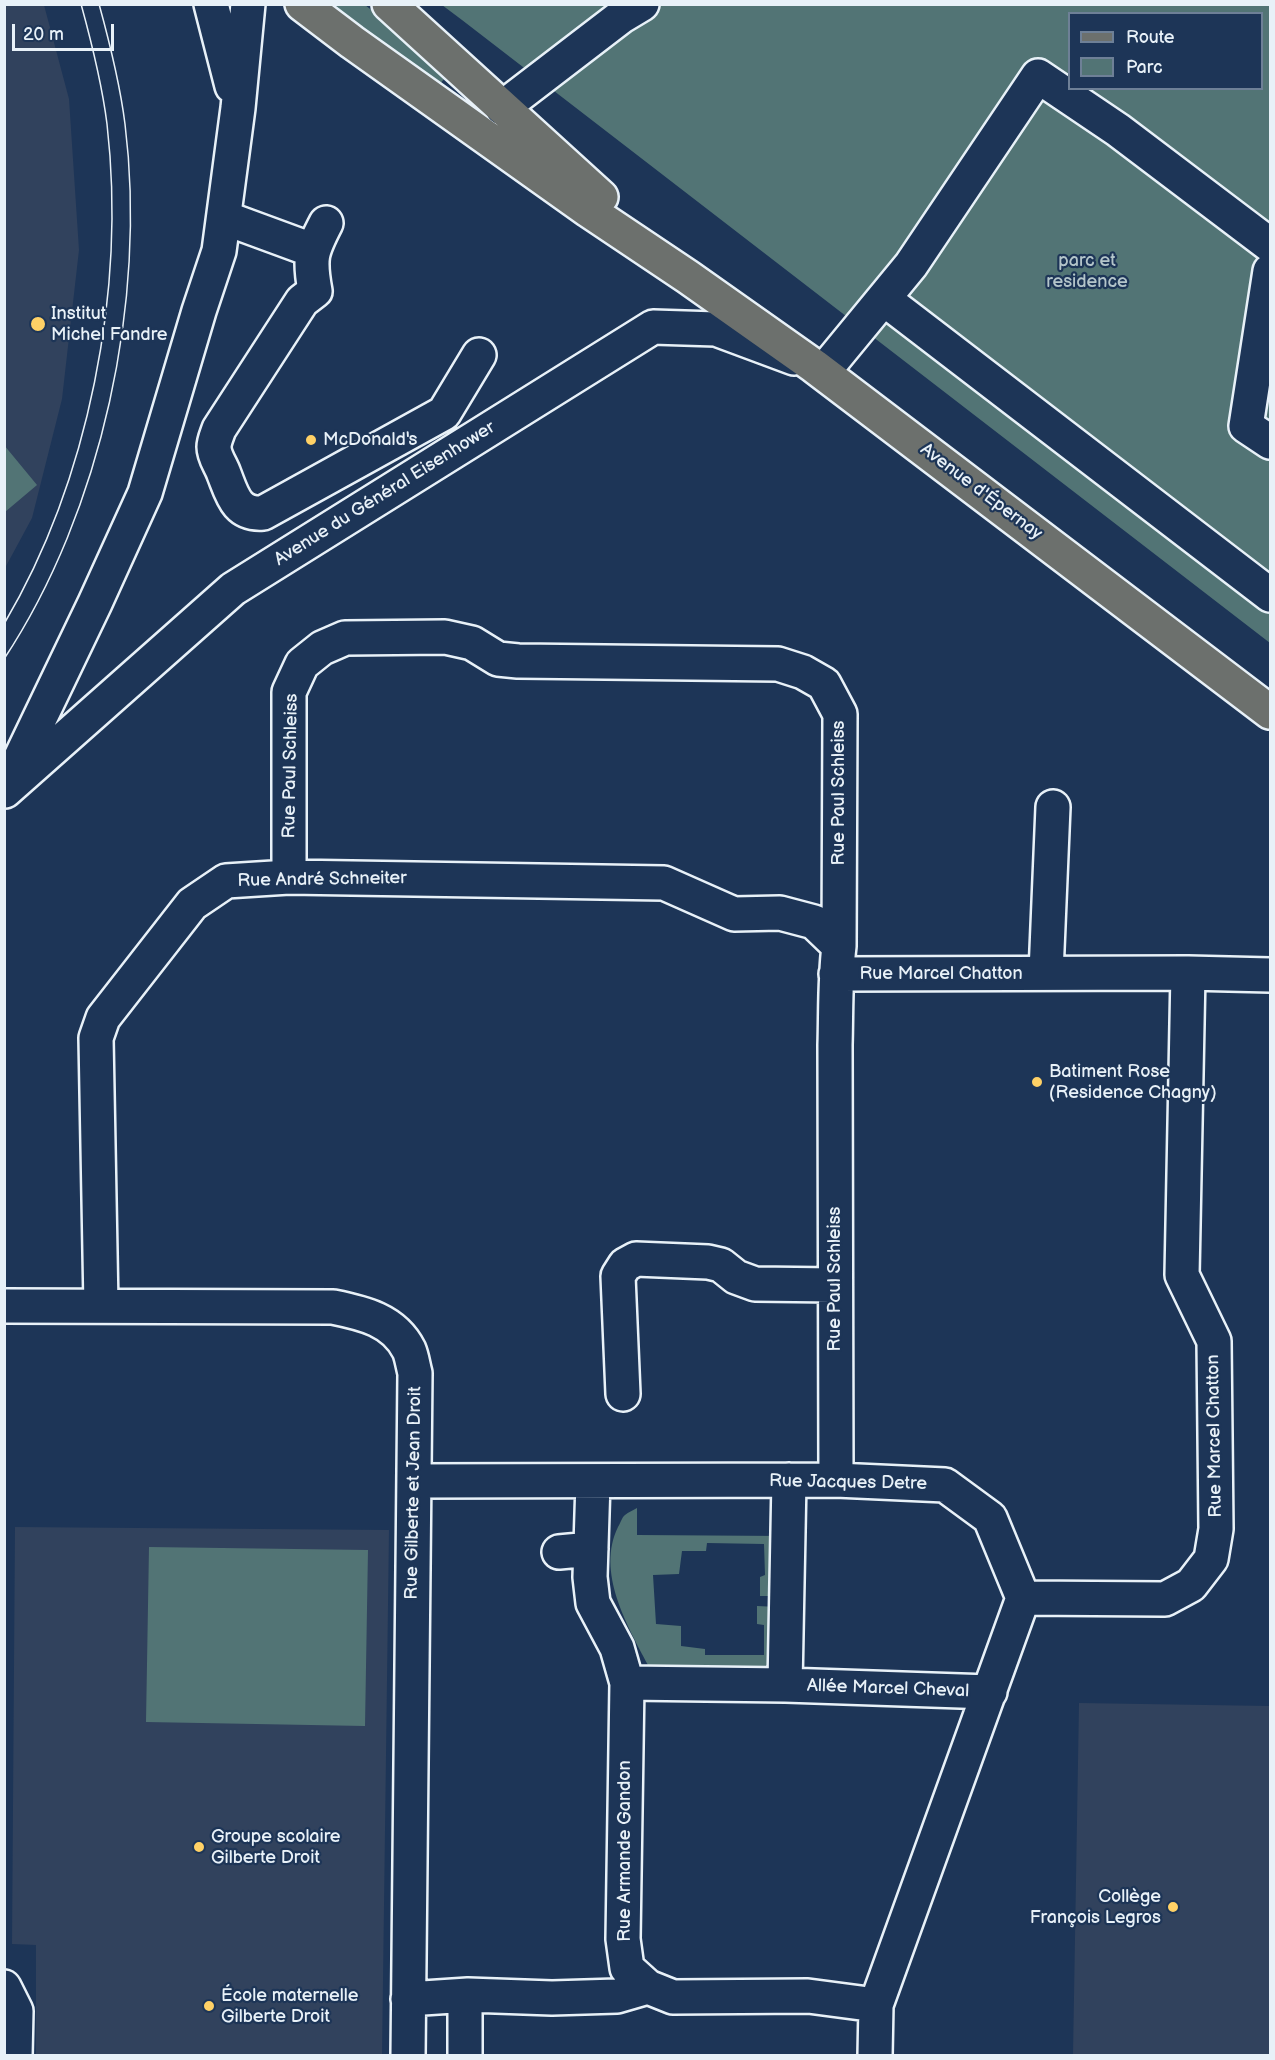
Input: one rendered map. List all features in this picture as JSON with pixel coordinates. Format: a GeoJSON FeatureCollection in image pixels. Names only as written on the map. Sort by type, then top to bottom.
{"type":"FeatureCollection","features":[{"type":"Feature","properties":{"kind":"main road"},"geometry":{"type":"LineString","coordinates":[[302,4],[361,49],[588,210],[688,277]]}},
{"type":"Feature","properties":{"kind":"main road"},"geometry":{"type":"LineString","coordinates":[[389,4],[688,277]]}},
{"type":"Feature","properties":{"kind":"main road","name":"Avenue d'Épernay"},"geometry":{"type":"LineString","coordinates":[[688,277],[818,369],[1270,712]]}},
{"type":"Feature","properties":{"kind":"street","name":"Avenue du Général Eisenhower"},"geometry":{"type":"LineString","coordinates":[[211,4],[238,108]]}},
{"type":"Feature","properties":{"kind":"street","name":"Avenue du Général Eisenhower"},"geometry":{"type":"LineString","coordinates":[[5,791],[145,493],[219,251],[238,108],[248,4]]}},
{"type":"Feature","properties":{"kind":"street"},"geometry":{"type":"LineString","coordinates":[[502,108],[642,4]]}},
{"type":"Feature","properties":{"kind":"street"},"geometry":{"type":"LineString","coordinates":[[818,369],[884,299],[911,265],[1038,76],[1118,130],[1270,245]]}},
{"type":"Feature","properties":{"kind":"street"},"geometry":{"type":"LineString","coordinates":[[225,218],[319,236],[311,272],[315,291],[302,301],[219,429],[215,440],[214,448],[234,500],[243,509],[254,514],[263,513],[444,413],[479,355]]}},
{"type":"Feature","properties":{"kind":"street"},"geometry":{"type":"LineString","coordinates":[[1270,271],[1246,426],[1270,442]]}},
{"type":"Feature","properties":{"kind":"street"},"geometry":{"type":"LineString","coordinates":[[884,299],[1270,595]]}},
{"type":"Feature","properties":{"kind":"street","name":"Avenue du Général Eisenhower"},"geometry":{"type":"LineString","coordinates":[[5,791],[233,589],[653,327],[716,329],[818,369]]}},
{"type":"Feature","properties":{"kind":"street","name":"Rue Paul Schleiss"},"geometry":{"type":"LineString","coordinates":[[289,877],[289,692],[302,664],[322,648],[345,638],[445,637],[472,643],[498,659],[518,661],[778,664],[803,672],[824,684],[840,714],[835,1285],[836,1480]]}},
{"type":"Feature","properties":{"kind":"street","name":"Rue Marcel Chatton"},"geometry":{"type":"LineString","coordinates":[[1046,973],[1053,807]]}},
{"type":"Feature","properties":{"kind":"street","name":"Rue André Schneiter"},"geometry":{"type":"LineString","coordinates":[[100,1306],[96,1038],[103,1018],[192,904],[226,881],[289,877],[664,883],[734,914],[780,913],[814,922],[837,960]]}},
{"type":"Feature","properties":{"kind":"street","name":"Rue Marcel Chatton"},"geometry":{"type":"LineString","coordinates":[[837,960],[1046,973],[1270,975]]}},
{"type":"Feature","properties":{"kind":"street","name":"Rue Marcel Chatton"},"geometry":{"type":"LineString","coordinates":[[1023,1598],[1165,1599],[1191,1585],[1211,1559],[1216,1529],[1214,1341],[1182,1275],[1188,973]]}},
{"type":"Feature","properties":{"kind":"street"},"geometry":{"type":"LineString","coordinates":[[623,1394],[618,1276],[625,1265],[636,1259],[708,1262],[721,1265],[736,1277],[755,1284],[835,1285]]}},
{"type":"Feature","properties":{"kind":"street","name":"Rue Gilberte et Jean Droit"},"geometry":{"type":"LineString","coordinates":[[4,1306],[333,1307],[369,1314],[395,1331],[409,1350],[415,1373],[408,2055]]}},
{"type":"Feature","properties":{"kind":"street","name":"Allée Marcel Cheval"},"geometry":{"type":"LineString","coordinates":[[785,1685],[789,1480]]}},
{"type":"Feature","properties":{"kind":"street","name":"Rue Jacques Detre"},"geometry":{"type":"LineString","coordinates":[[414,1481],[836,1480],[945,1485],[990,1518],[1023,1598]]}},
{"type":"Feature","properties":{"kind":"street","name":"Rue Armande Gandon"},"geometry":{"type":"LineString","coordinates":[[593,1482],[590,1577],[593,1603],[617,1648],[627,1683],[623,1939],[627,1968],[648,1987],[673,1997],[808,1996],[876,2005]]}},
{"type":"Feature","properties":{"kind":"street"},"geometry":{"type":"LineString","coordinates":[[559,1552],[591,1549]]}},
{"type":"Feature","properties":{"kind":"street"},"geometry":{"type":"LineString","coordinates":[[875,2055],[876,2005],[1023,1598]]}},
{"type":"Feature","properties":{"kind":"street","name":"Allée Marcel Cheval"},"geometry":{"type":"LineString","coordinates":[[627,1683],[785,1685],[990,1692]]}},
{"type":"Feature","properties":{"kind":"street"},"geometry":{"type":"LineString","coordinates":[[4,1987],[16,2011],[15,2055]]}},
{"type":"Feature","properties":{"kind":"street"},"geometry":{"type":"LineString","coordinates":[[408,1998],[617,1996],[648,1987]]}},
{"type":"Feature","properties":{"kind":"street"},"geometry":{"type":"LineString","coordinates":[[465,1996],[465,2055]]}},
{"type":"Feature","properties":{"kind":"shaded area","name":"Institut Michel Fandre"},"geometry":{"type":"Polygon","coordinates":[[[5,5],[44,5],[69,99],[79,250],[62,399],[32,518],[5,568],[5,5]]]}},
{"type":"Feature","properties":{"kind":"shaded area","name":"Groupe scolaire Gilberte Droit"},"geometry":{"type":"Polygon","coordinates":[[[15,1527],[389,1530],[382,2055],[36,2055],[36,1945],[12,1944],[15,1527]]]}},
{"type":"Feature","properties":{"kind":"shaded area","name":"Collège François Legros"},"geometry":{"type":"Polygon","coordinates":[[[1079,1703],[1270,1706],[1270,2055],[1073,2055],[1079,1703]]]}},
{"type":"Feature","properties":{"kind":"green space"},"geometry":{"type":"Polygon","coordinates":[[[331,5],[365,5],[445,67],[444,79],[440,84],[331,5]]]}},
{"type":"Feature","properties":{"kind":"green space","name":"parc et residence"},"geometry":{"type":"Polygon","coordinates":[[[442,5],[1270,5],[1270,643],[442,5]]]}},
{"type":"Feature","properties":{"kind":"green space"},"geometry":{"type":"Polygon","coordinates":[[[4,445],[37,485],[5,512],[4,512],[4,445]]]}},
{"type":"Feature","properties":{"kind":"green space"},"geometry":{"type":"Polygon","coordinates":[[[637,1508],[637,1535],[783,1536],[783,1596],[760,1596],[760,1577],[765,1575],[764,1544],[707,1543],[706,1551],[682,1551],[679,1574],[653,1575],[656,1624],[681,1626],[681,1646],[705,1649],[705,1655],[764,1655],[764,1625],[757,1624],[757,1606],[778,1607],[777,1669],[656,1670],[648,1665],[623,1616],[612,1580],[610,1562],[612,1544],[621,1521],[626,1514],[637,1508]]]}},
{"type":"Feature","properties":{"kind":"green space"},"geometry":{"type":"Polygon","coordinates":[[[149,1547],[368,1550],[365,1726],[146,1722],[149,1547]]]}},
{"type":"Feature","properties":{"kind":"tram line"},"geometry":{"type":"LineString","coordinates":[[4,624],[34,568],[59,508],[79,446],[94,382],[105,317],[111,252],[112,187],[102,94],[81,4]]}},
{"type":"Feature","properties":{"kind":"tram line"},"geometry":{"type":"LineString","coordinates":[[4,659],[38,601],[67,538],[91,471],[110,402],[122,332],[129,261],[130,191],[123,109],[99,4]]}},
{"type":"Feature","properties":{"kind":"place","name":"Institut Michel Fandre"},"geometry":{"type":"Point","coordinates":[38,324]}},
{"type":"Feature","properties":{"kind":"place","name":"McDonald's"},"geometry":{"type":"Point","coordinates":[311,440]}},
{"type":"Feature","properties":{"kind":"place","name":"Batiment Rose (Residence Chagny)"},"geometry":{"type":"Point","coordinates":[1037,1082]}},
{"type":"Feature","properties":{"kind":"place","name":"Groupe scolaire Gilberte Droit"},"geometry":{"type":"Point","coordinates":[199,1847]}},
{"type":"Feature","properties":{"kind":"place","name":"Collège François Legros"},"geometry":{"type":"Point","coordinates":[1173,1907]}},
{"type":"Feature","properties":{"kind":"place","name":"École maternelle Gilberte Droit"},"geometry":{"type":"Point","coordinates":[209,2006]}}]}
